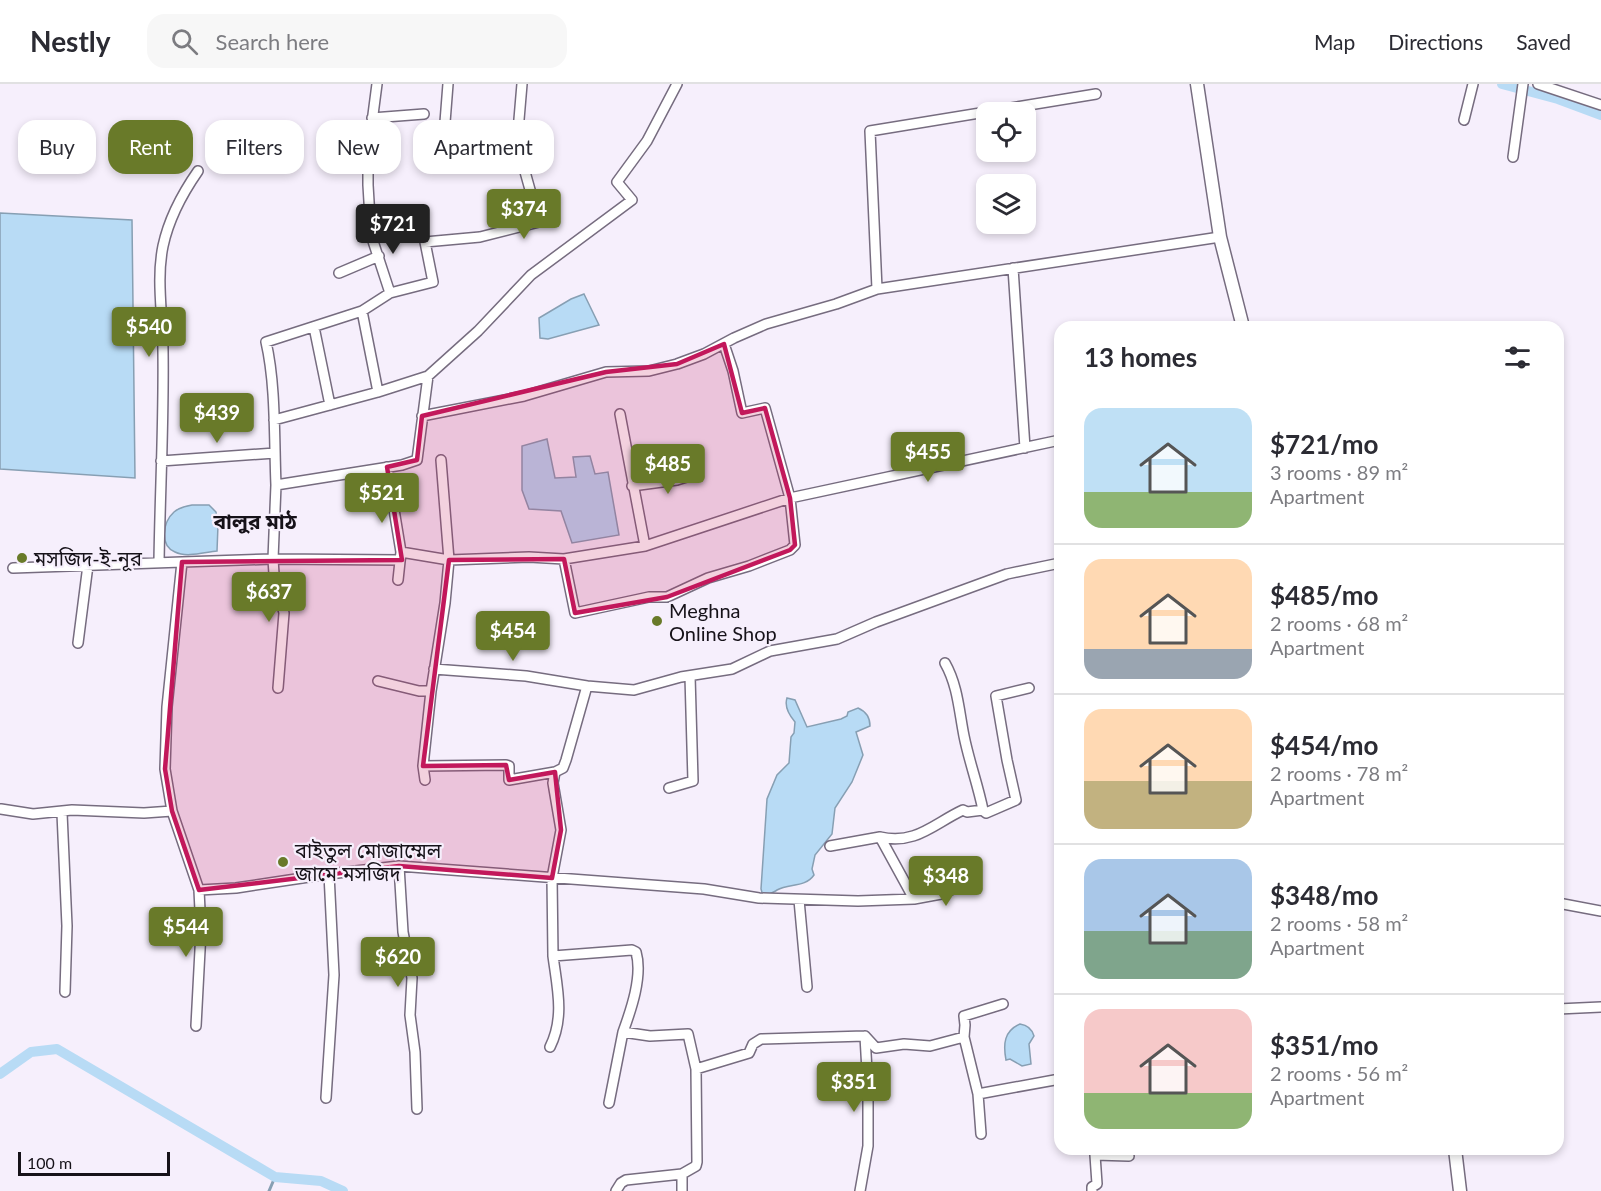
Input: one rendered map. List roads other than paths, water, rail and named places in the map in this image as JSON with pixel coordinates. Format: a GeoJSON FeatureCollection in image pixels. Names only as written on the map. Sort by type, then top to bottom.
{"type":"FeatureCollection","features":[{"type":"Feature","properties":{"kind":"street"},"geometry":{"type":"LineString","coordinates":[[376,84],[368,153],[368,185],[372,235],[390,293]]}},
{"type":"Feature","properties":{"kind":"street"},"geometry":{"type":"LineString","coordinates":[[445,120],[448,84]]}},
{"type":"Feature","properties":{"kind":"street"},"geometry":{"type":"LineString","coordinates":[[278,688],[284,613],[274,574],[273,559],[276,485],[274,420],[266,342],[362,311],[390,293],[433,282],[425,242],[480,237],[539,222],[517,142],[522,84]]}},
{"type":"Feature","properties":{"kind":"street"},"geometry":{"type":"LineString","coordinates":[[274,420],[428,376],[478,331],[531,275],[632,200],[617,182],[647,141],[677,84]]}},
{"type":"Feature","properties":{"kind":"street"},"geometry":{"type":"LineString","coordinates":[[1197,84],[1220,237],[1241,321]]}},
{"type":"Feature","properties":{"kind":"street"},"geometry":{"type":"LineString","coordinates":[[1464,120],[1473,84]]}},
{"type":"Feature","properties":{"kind":"street"},"geometry":{"type":"LineString","coordinates":[[1538,84],[1601,105]]}},
{"type":"Feature","properties":{"kind":"street"},"geometry":{"type":"LineString","coordinates":[[1513,157],[1522,87]]}},
{"type":"Feature","properties":{"kind":"street"},"geometry":{"type":"LineString","coordinates":[[876,289],[870,131],[1096,93]]}},
{"type":"Feature","properties":{"kind":"street"},"geometry":{"type":"LineString","coordinates":[[372,118],[424,114]]}},
{"type":"Feature","properties":{"kind":"street"},"geometry":{"type":"LineString","coordinates":[[159,562],[163,351],[160,278],[163,247],[183,192],[198,171]]}},
{"type":"Feature","properties":{"kind":"street"},"geometry":{"type":"LineString","coordinates":[[422,416],[524,396],[606,372],[649,371],[677,364],[704,354],[766,324],[836,304],[876,289],[1220,237]]}},
{"type":"Feature","properties":{"kind":"street"},"geometry":{"type":"LineString","coordinates":[[339,273],[379,256]]}},
{"type":"Feature","properties":{"kind":"street"},"geometry":{"type":"LineString","coordinates":[[1013,268],[1024,448]]}},
{"type":"Feature","properties":{"kind":"street"},"geometry":{"type":"LineString","coordinates":[[362,311],[378,392]]}},
{"type":"Feature","properties":{"kind":"street"},"geometry":{"type":"LineString","coordinates":[[314,327],[330,405]]}},
{"type":"Feature","properties":{"kind":"street"},"geometry":{"type":"LineString","coordinates":[[564,559],[575,613],[649,597],[667,597],[708,578],[749,566],[790,550],[795,545],[790,498],[765,408],[741,413],[733,371],[724,344]]}},
{"type":"Feature","properties":{"kind":"street"},"geometry":{"type":"LineString","coordinates":[[276,485],[417,460],[428,376]]}},
{"type":"Feature","properties":{"kind":"street"},"geometry":{"type":"LineString","coordinates":[[620,414],[645,546]]}},
{"type":"Feature","properties":{"kind":"street"},"geometry":{"type":"LineString","coordinates":[[13,568],[400,556],[449,560],[530,557],[564,559],[645,546],[790,498],[1054,441]]}},
{"type":"Feature","properties":{"kind":"street"},"geometry":{"type":"LineString","coordinates":[[161,461],[275,453]]}},
{"type":"Feature","properties":{"kind":"street"},"geometry":{"type":"LineString","coordinates":[[425,780],[423,766],[431,691],[445,603],[449,560],[441,460]]}},
{"type":"Feature","properties":{"kind":"street"},"geometry":{"type":"LineString","coordinates":[[387,467],[400,556],[398,580]]}},
{"type":"Feature","properties":{"kind":"street"},"geometry":{"type":"LineString","coordinates":[[632,486],[676,480],[696,474]]}},
{"type":"Feature","properties":{"kind":"street"},"geometry":{"type":"LineString","coordinates":[[182,562],[167,707],[165,769],[172,811],[199,890],[201,931],[196,1026]]}},
{"type":"Feature","properties":{"kind":"street"},"geometry":{"type":"LineString","coordinates":[[434,669],[526,676],[587,686],[634,690],[690,676],[732,669],[770,651],[837,639],[876,622],[1007,574],[1054,564]]}},
{"type":"Feature","properties":{"kind":"street"},"geometry":{"type":"LineString","coordinates":[[78,643],[88,565]]}},
{"type":"Feature","properties":{"kind":"street"},"geometry":{"type":"LineString","coordinates":[[945,663],[956,690],[982,810]]}},
{"type":"Feature","properties":{"kind":"street"},"geometry":{"type":"LineString","coordinates":[[669,788],[693,780],[690,676]]}},
{"type":"Feature","properties":{"kind":"street"},"geometry":{"type":"LineString","coordinates":[[378,681],[419,691],[431,691]]}},
{"type":"Feature","properties":{"kind":"street"},"geometry":{"type":"LineString","coordinates":[[423,766],[495,767],[498,764],[506,765],[509,766],[509,780],[555,772],[563,768],[566,760],[587,686]]}},
{"type":"Feature","properties":{"kind":"street"},"geometry":{"type":"LineString","coordinates":[[830,846],[880,837],[894,840],[916,836],[963,810],[994,812],[1016,800],[1006,760],[996,696],[1029,687]]}},
{"type":"Feature","properties":{"kind":"street"},"geometry":{"type":"LineString","coordinates":[[550,1047],[558,1033],[560,1002],[553,956],[552,878],[561,831],[554,783],[555,772]]}},
{"type":"Feature","properties":{"kind":"street"},"geometry":{"type":"LineString","coordinates":[[1,809],[33,814],[62,813],[72,810],[144,813],[172,811]]}},
{"type":"Feature","properties":{"kind":"street"},"geometry":{"type":"LineString","coordinates":[[62,813],[67,926],[65,992]]}},
{"type":"Feature","properties":{"kind":"street"},"geometry":{"type":"LineString","coordinates":[[880,837],[914,899]]}},
{"type":"Feature","properties":{"kind":"street"},"geometry":{"type":"LineString","coordinates":[[199,890],[236,888],[399,866],[704,889],[759,898],[799,900],[914,899],[941,894],[968,883]]}},
{"type":"Feature","properties":{"kind":"street"},"geometry":{"type":"LineString","coordinates":[[399,866],[403,932],[412,978],[410,1015],[415,1052],[417,1109]]}},
{"type":"Feature","properties":{"kind":"street"},"geometry":{"type":"LineString","coordinates":[[326,1098],[334,975],[329,874]]}},
{"type":"Feature","properties":{"kind":"street"},"geometry":{"type":"LineString","coordinates":[[799,900],[807,987]]}},
{"type":"Feature","properties":{"kind":"street"},"geometry":{"type":"LineString","coordinates":[[1564,904],[1601,911]]}},
{"type":"Feature","properties":{"kind":"street"},"geometry":{"type":"LineString","coordinates":[[553,956],[632,950],[636,952],[636,987],[632,1009],[623,1032],[609,1103]]}},
{"type":"Feature","properties":{"kind":"street"},"geometry":{"type":"LineString","coordinates":[[981,1134],[978,1094],[964,1037],[966,1025],[964,1016],[1004,1004]]}},
{"type":"Feature","properties":{"kind":"street"},"geometry":{"type":"LineString","coordinates":[[1564,1009],[1601,1007]]}},
{"type":"Feature","properties":{"kind":"street"},"geometry":{"type":"LineString","coordinates":[[616,1191],[626,1180],[682,1174],[692,1169],[697,1162],[696,1069],[688,1034],[650,1036],[623,1032]]}},
{"type":"Feature","properties":{"kind":"street"},"geometry":{"type":"LineString","coordinates":[[696,1069],[749,1053],[753,1044],[760,1039],[864,1036],[876,1048],[904,1044],[930,1046],[964,1037]]}},
{"type":"Feature","properties":{"kind":"street"},"geometry":{"type":"LineString","coordinates":[[860,1191],[868,1146],[868,1089],[864,1036]]}},
{"type":"Feature","properties":{"kind":"street"},"geometry":{"type":"LineString","coordinates":[[978,1094],[1054,1080]]}},
{"type":"Feature","properties":{"kind":"street"},"geometry":{"type":"LineString","coordinates":[[1092,1191],[1098,1178],[1095,1155]]}},
{"type":"Feature","properties":{"kind":"street"},"geometry":{"type":"LineString","coordinates":[[1120,1155],[1129,1156]]}},
{"type":"Feature","properties":{"kind":"street"},"geometry":{"type":"LineString","coordinates":[[1456,1155],[1460,1191]]}},
{"type":"Feature","properties":{"kind":"street"},"geometry":{"type":"LineString","coordinates":[[682,1174],[682,1191]]}},
{"type":"Feature","properties":{"kind":"water"},"geometry":{"type":"Polygon","coordinates":[[[0,213],[132,220],[135,478],[0,469],[0,213]]]}},
{"type":"Feature","properties":{"kind":"water"},"geometry":{"type":"Polygon","coordinates":[[[584,294],[599,325],[548,339],[540,338],[539,318],[584,294]]]}},
{"type":"Feature","properties":{"kind":"water"},"geometry":{"type":"Polygon","coordinates":[[[547,439],[555,478],[576,477],[573,457],[590,456],[595,474],[608,472],[619,535],[572,543],[561,511],[529,509],[522,490],[522,446],[547,439]]]}},
{"type":"Feature","properties":{"kind":"water"},"geometry":{"type":"Polygon","coordinates":[[[192,505],[209,505],[216,512],[217,551],[185,555],[170,549],[167,544],[164,533],[170,516],[178,509],[192,505]]]}},
{"type":"Feature","properties":{"kind":"water"},"geometry":{"type":"Polygon","coordinates":[[[787,698],[795,700],[807,727],[841,719],[847,716],[848,712],[858,708],[867,715],[870,726],[856,732],[863,755],[852,782],[835,808],[832,834],[815,855],[812,869],[814,875],[802,884],[782,888],[763,896],[761,889],[767,799],[777,775],[789,763],[791,737],[794,733],[795,722],[786,705],[787,698]]]}},
{"type":"Feature","properties":{"kind":"water"},"geometry":{"type":"Polygon","coordinates":[[[1020,1024],[1029,1028],[1034,1036],[1029,1044],[1031,1064],[1022,1066],[1010,1059],[1006,1060],[1005,1049],[1008,1034],[1020,1024]]]}},
{"type":"Feature","properties":{"kind":"waterway"},"geometry":{"type":"LineString","coordinates":[[1502,84],[1558,99],[1601,115]]}},
{"type":"Feature","properties":{"kind":"waterway"},"geometry":{"type":"LineString","coordinates":[[0,1074],[31,1052],[57,1049],[275,1177],[321,1181],[343,1191]]}},
{"type":"Feature","properties":{"kind":"waterway"},"geometry":{"type":"LineString","coordinates":[[269,1191],[275,1177]]}},
{"type":"Feature","properties":{"kind":"place","name":"মসজিদ-ই-নূর"},"geometry":{"type":"Point","coordinates":[22,558]}},
{"type":"Feature","properties":{"kind":"place","name":"Meghna Online Shop"},"geometry":{"type":"Point","coordinates":[657,621]}},
{"type":"Feature","properties":{"kind":"place","name":"বাইতুল মোজাম্মেল জামে মসজিদ"},"geometry":{"type":"Point","coordinates":[283,862]}},
{"type":"Feature","properties":{"kind":"district","name":"বালুর মাঠ"},"geometry":{"type":"Point","coordinates":[255,520]}}]}
